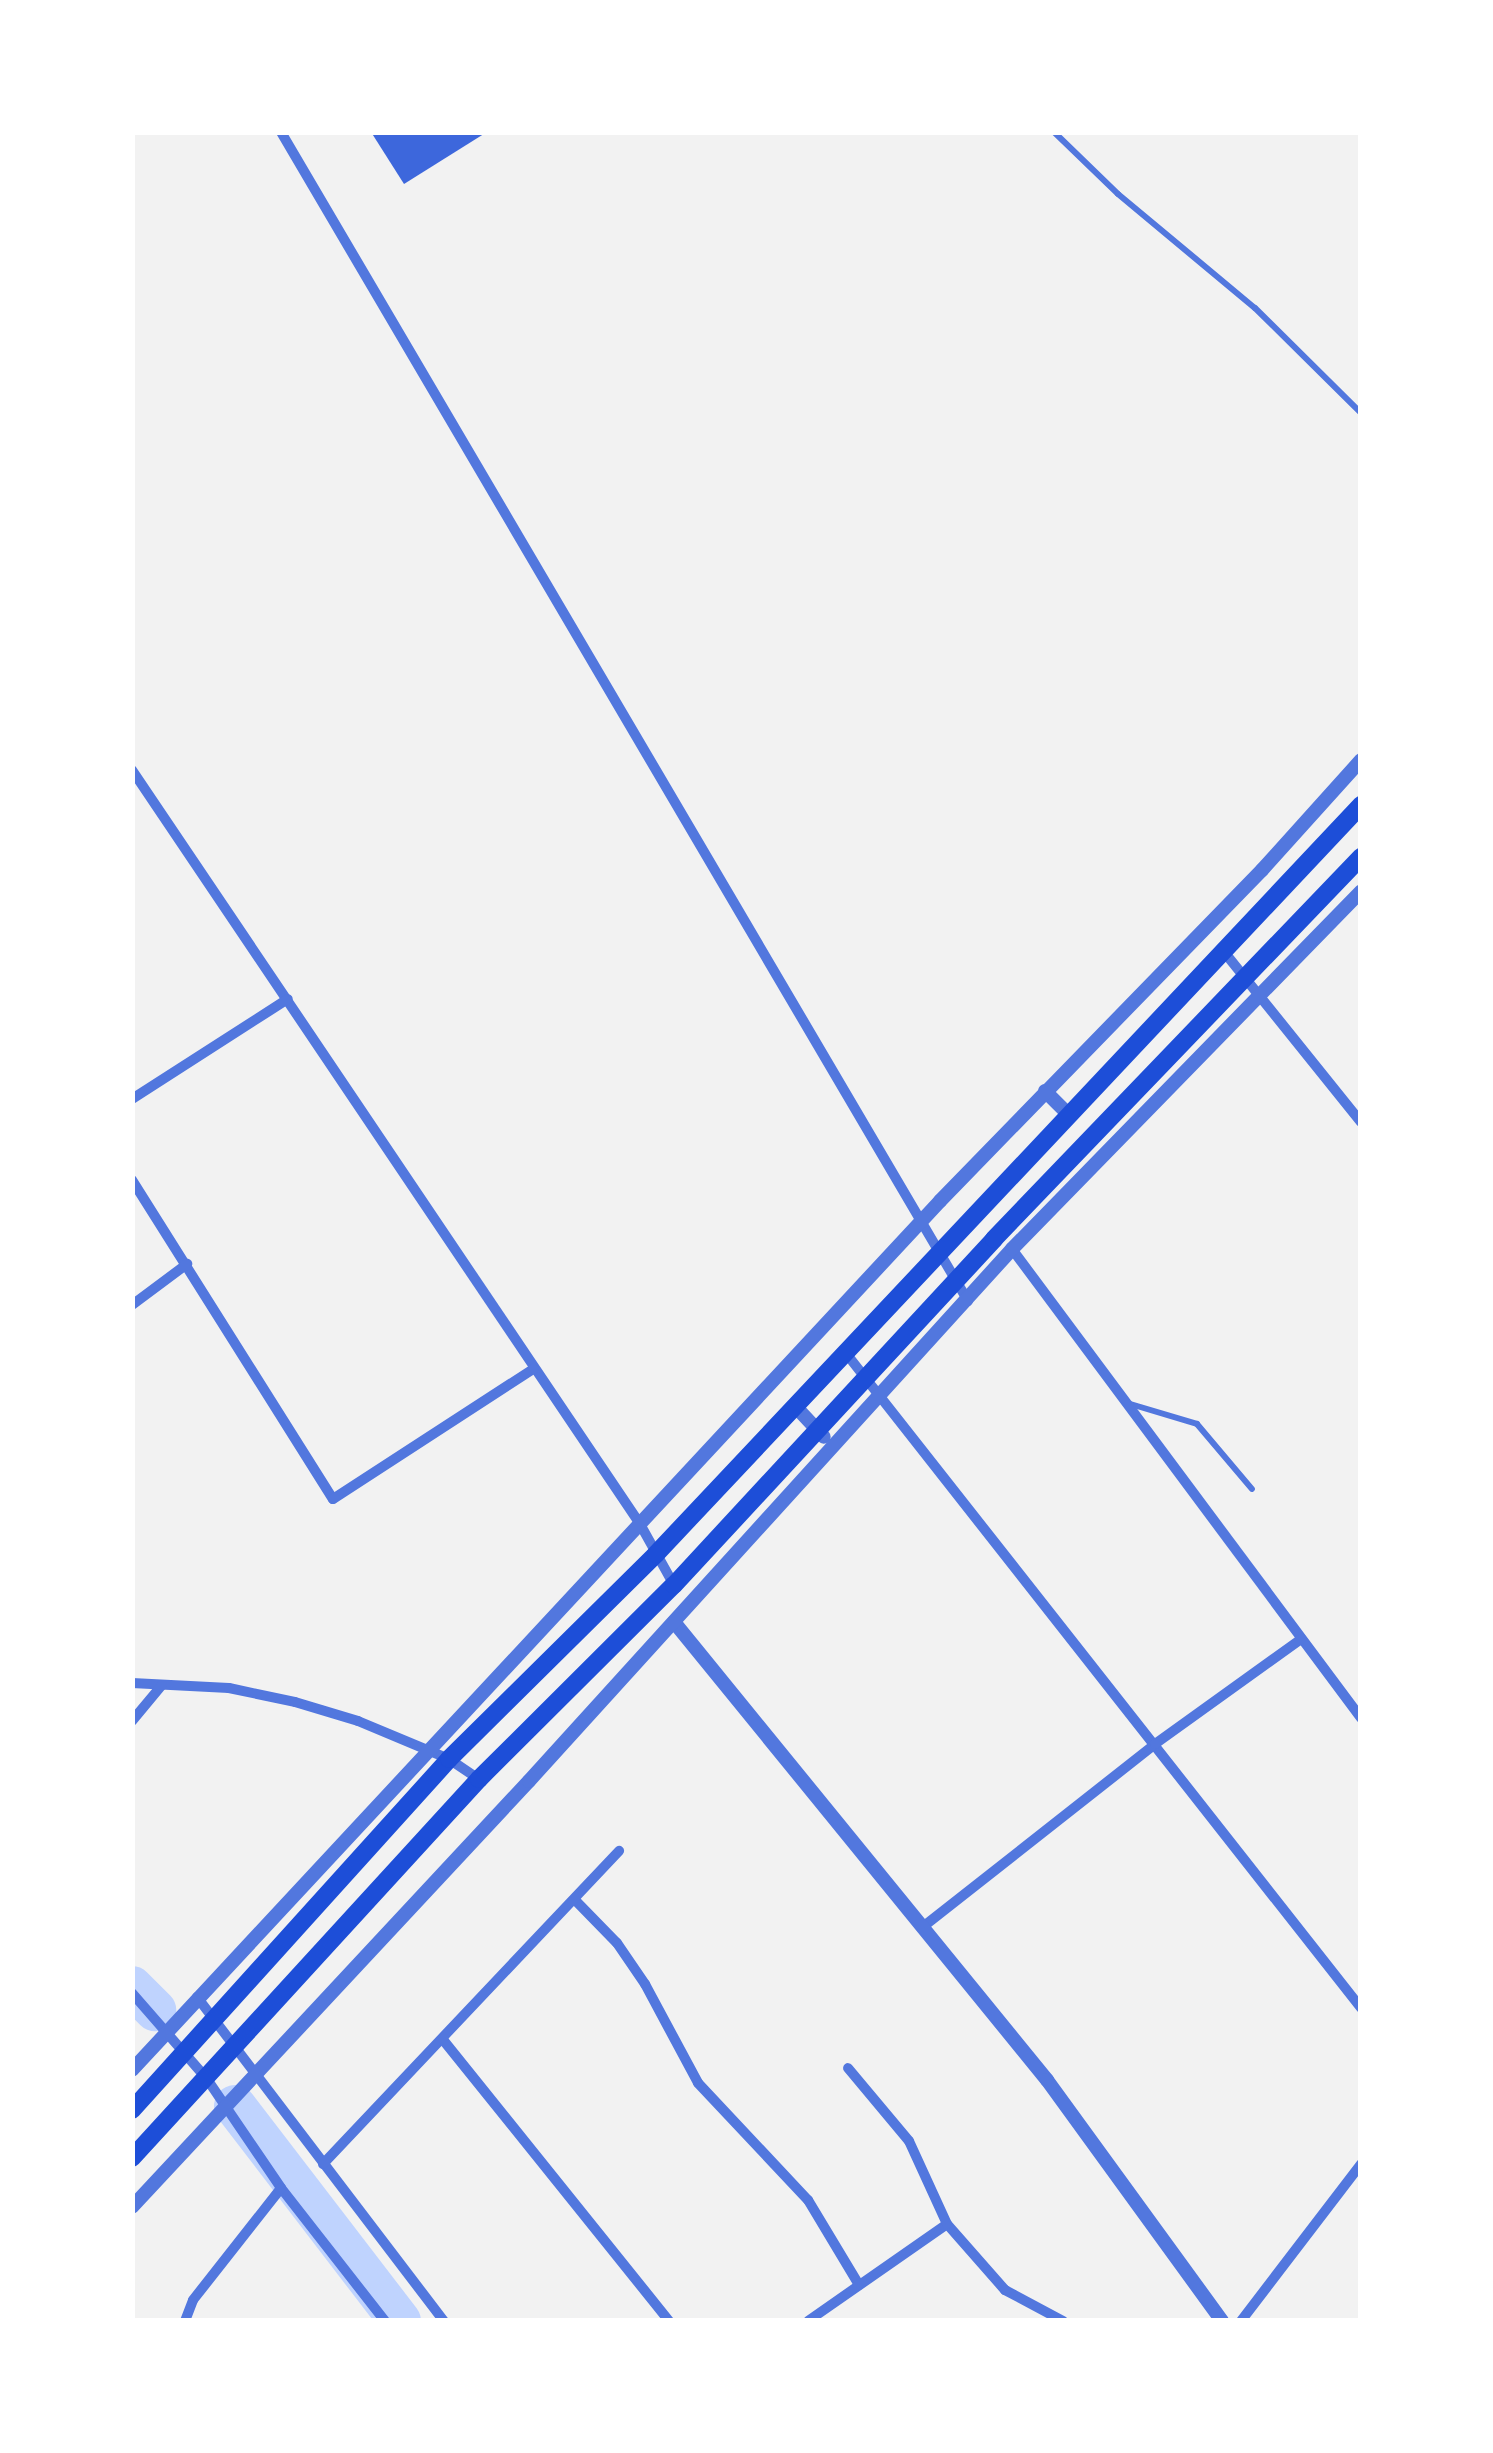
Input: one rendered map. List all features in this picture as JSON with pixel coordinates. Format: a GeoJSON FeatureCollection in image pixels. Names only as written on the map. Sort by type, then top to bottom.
{"type":"FeatureCollection","features":[{"type":"Feature","properties":{"kind":"main road"},"geometry":{"type":"LineString","coordinates":[[132,2110],[217,2022],[449,1760],[656,1555],[1361,805]]}},
{"type":"Feature","properties":{"kind":"main road"},"geometry":{"type":"LineString","coordinates":[[132,2158],[479,1779],[674,1585],[956,1282],[1066,1180],[1361,857]]}},
{"type":"Feature","properties":{"kind":"street"},"geometry":{"type":"LineString","coordinates":[[281,132],[968,1301]]}},
{"type":"Feature","properties":{"kind":"street"},"geometry":{"type":"LineString","coordinates":[[132,2070],[921,1221],[1361,760]]}},
{"type":"Feature","properties":{"kind":"street"},"geometry":{"type":"LineString","coordinates":[[132,770],[640,1524],[674,1585]]}},
{"type":"Feature","properties":{"kind":"street"},"geometry":{"type":"LineString","coordinates":[[132,2207],[968,1301],[1066,1180],[1262,996],[1361,891]]}},
{"type":"Feature","properties":{"kind":"street"},"geometry":{"type":"LineString","coordinates":[[1225,953],[1361,1122]]}},
{"type":"Feature","properties":{"kind":"street"},"geometry":{"type":"LineString","coordinates":[[132,1099],[288,999]]}},
{"type":"Feature","properties":{"kind":"street"},"geometry":{"type":"LineString","coordinates":[[1045,1091],[1069,1115]]}},
{"type":"Feature","properties":{"kind":"street"},"geometry":{"type":"LineString","coordinates":[[132,1180],[333,1499],[533,1369]]}},
{"type":"Feature","properties":{"kind":"street"},"geometry":{"type":"LineString","coordinates":[[1012,1249],[1361,1718]]}},
{"type":"Feature","properties":{"kind":"street"},"geometry":{"type":"LineString","coordinates":[[132,1305],[187,1264]]}},
{"type":"Feature","properties":{"kind":"street"},"geometry":{"type":"LineString","coordinates":[[844,1352],[1361,2008]]}},
{"type":"Feature","properties":{"kind":"street"},"geometry":{"type":"LineString","coordinates":[[795,1406],[832,1445]]}},
{"type":"Feature","properties":{"kind":"street"},"geometry":{"type":"LineString","coordinates":[[674,1622],[1047,2080],[1222,2321]]}},
{"type":"Feature","properties":{"kind":"street"},"geometry":{"type":"LineString","coordinates":[[924,1926],[1155,1744],[1301,1639]]}},
{"type":"Feature","properties":{"kind":"street"},"geometry":{"type":"LineString","coordinates":[[132,1683],[229,1688],[295,1702],[358,1720],[449,1760],[479,1779]]}},
{"type":"Feature","properties":{"kind":"street"},"geometry":{"type":"LineString","coordinates":[[132,1721],[162,1685]]}},
{"type":"Feature","properties":{"kind":"street"},"geometry":{"type":"LineString","coordinates":[[323,2164],[620,1851]]}},
{"type":"Feature","properties":{"kind":"street"},"geometry":{"type":"LineString","coordinates":[[575,1900],[636,1970],[698,2083],[808,2200],[859,2285]]}},
{"type":"Feature","properties":{"kind":"street"},"geometry":{"type":"LineString","coordinates":[[132,1993],[207,2079],[280,2188],[385,2321]]}},
{"type":"Feature","properties":{"kind":"street"},"geometry":{"type":"LineString","coordinates":[[196,1997],[444,2321]]}},
{"type":"Feature","properties":{"kind":"street"},"geometry":{"type":"LineString","coordinates":[[444,2041],[668,2321]]}},
{"type":"Feature","properties":{"kind":"street"},"geometry":{"type":"LineString","coordinates":[[848,2068],[909,2141],[947,2224],[1005,2290],[1063,2321]]}},
{"type":"Feature","properties":{"kind":"street"},"geometry":{"type":"LineString","coordinates":[[1241,2321],[1361,2164]]}},
{"type":"Feature","properties":{"kind":"street"},"geometry":{"type":"LineString","coordinates":[[185,2321],[193,2300],[280,2188]]}},
{"type":"Feature","properties":{"kind":"street"},"geometry":{"type":"LineString","coordinates":[[808,2321],[947,2224]]}},
{"type":"Feature","properties":{"kind":"lane"},"geometry":{"type":"LineString","coordinates":[[1054,132],[1255,308],[1361,413]]}},
{"type":"Feature","properties":{"kind":"lane"},"geometry":{"type":"LineString","coordinates":[[1126,1403],[1197,1424],[1252,1489]]}},
{"type":"Feature","properties":{"kind":"building"},"geometry":{"type":"Polygon","coordinates":[[[371,132],[487,132],[404,184],[371,132]]]}},
{"type":"Feature","properties":{"kind":"waterway"},"geometry":{"type":"LineString","coordinates":[[132,1987],[155,2010]]}},
{"type":"Feature","properties":{"kind":"waterway"},"geometry":{"type":"LineString","coordinates":[[235,2106],[400,2321]]}}]}
